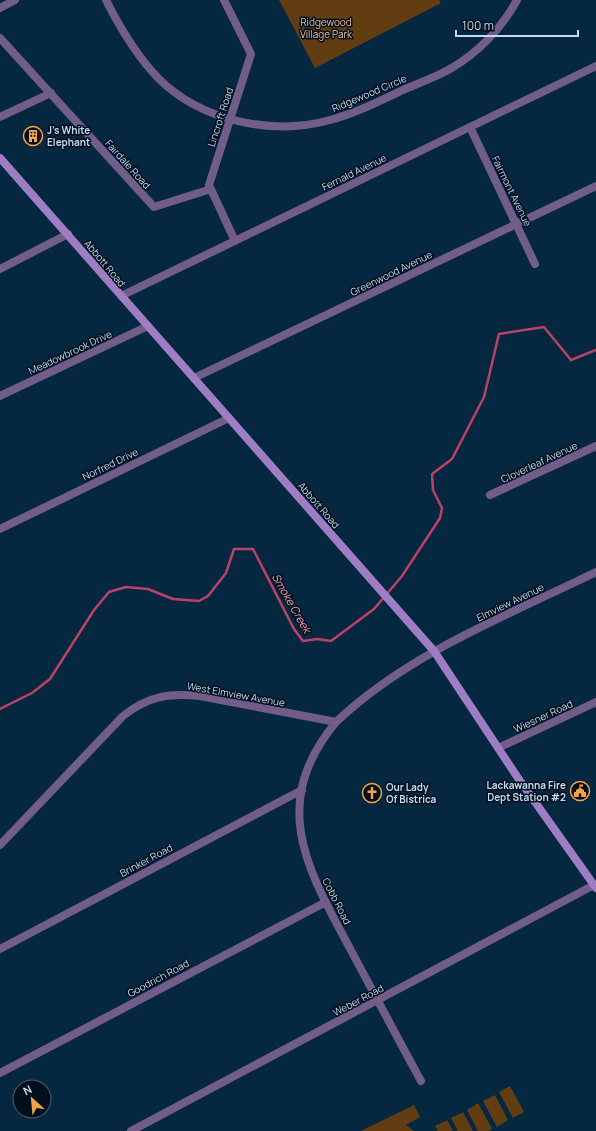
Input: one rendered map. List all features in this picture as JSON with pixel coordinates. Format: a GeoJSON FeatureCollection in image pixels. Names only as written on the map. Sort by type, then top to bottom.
{"type":"FeatureCollection","features":[{"type":"Feature","properties":{"kind":"street"},"geometry":{"type":"LineString","coordinates":[[0,8],[15,0]]}},
{"type":"Feature","properties":{"kind":"street","name":"Ridgewood Circle"},"geometry":{"type":"LineString","coordinates":[[106,0],[132,46],[158,78],[182,97],[205,109],[230,119],[257,125],[300,125],[330,120],[367,107],[449,70],[488,39],[504,21],[517,0]]}},
{"type":"Feature","properties":{"kind":"street","name":"Lincroft Road"},"geometry":{"type":"LineString","coordinates":[[211,189],[209,185],[251,54],[224,0]]}},
{"type":"Feature","properties":{"kind":"street"},"geometry":{"type":"LineString","coordinates":[[0,38],[50,92],[0,117]]}},
{"type":"Feature","properties":{"kind":"street","name":"Fernald Avenue"},"geometry":{"type":"LineString","coordinates":[[121,296],[596,66]]}},
{"type":"Feature","properties":{"kind":"street","name":"Fairdale Road"},"geometry":{"type":"LineString","coordinates":[[50,92],[154,208],[211,189]]}},
{"type":"Feature","properties":{"kind":"street","name":"Fairmont Avenue"},"geometry":{"type":"LineString","coordinates":[[470,127],[535,264]]}},
{"type":"Feature","properties":{"kind":"street","name":"Abbott Road"},"geometry":{"type":"LineString","coordinates":[[0,158],[434,651],[498,748],[595,887]]}},
{"type":"Feature","properties":{"kind":"street","name":"Greenwood Avenue"},"geometry":{"type":"LineString","coordinates":[[194,378],[596,186]]}},
{"type":"Feature","properties":{"kind":"street"},"geometry":{"type":"LineString","coordinates":[[211,189],[235,241]]}},
{"type":"Feature","properties":{"kind":"street"},"geometry":{"type":"LineString","coordinates":[[0,269],[68,234]]}},
{"type":"Feature","properties":{"kind":"street","name":"Meadowbrook Drive"},"geometry":{"type":"LineString","coordinates":[[0,396],[148,326]]}},
{"type":"Feature","properties":{"kind":"street","name":"Norfred Drive"},"geometry":{"type":"LineString","coordinates":[[0,529],[229,418]]}},
{"type":"Feature","properties":{"kind":"street","name":"Cloverleaf Avenue"},"geometry":{"type":"LineString","coordinates":[[490,495],[596,446]]}},
{"type":"Feature","properties":{"kind":"street","name":"Elmview Avenue"},"geometry":{"type":"LineString","coordinates":[[434,651],[596,572]]}},
{"type":"Feature","properties":{"kind":"street"},"geometry":{"type":"LineString","coordinates":[[336,722],[368,695],[434,651]]}},
{"type":"Feature","properties":{"kind":"street","name":"West Elmview Avenue"},"geometry":{"type":"LineString","coordinates":[[0,845],[123,716],[139,705],[155,697],[178,694],[200,696],[336,722]]}},
{"type":"Feature","properties":{"kind":"street","name":"Wiesner Road"},"geometry":{"type":"LineString","coordinates":[[498,748],[596,702]]}},
{"type":"Feature","properties":{"kind":"street","name":"Cobb Road"},"geometry":{"type":"LineString","coordinates":[[336,722],[324,737],[313,757],[302,790],[299,817],[304,853],[309,869],[421,1081]]}},
{"type":"Feature","properties":{"kind":"street","name":"Brinker Road"},"geometry":{"type":"LineString","coordinates":[[0,949],[302,790]]}},
{"type":"Feature","properties":{"kind":"street","name":"Weber Road"},"geometry":{"type":"LineString","coordinates":[[131,1131],[595,887]]}},
{"type":"Feature","properties":{"kind":"street","name":"Goodrich Road"},"geometry":{"type":"LineString","coordinates":[[0,1073],[326,902]]}},
{"type":"Feature","properties":{"kind":"green space","name":"Ridgewood Village Park"},"geometry":{"type":"Polygon","coordinates":[[[279,0],[439,0],[441,3],[315,68],[279,0]]]}},
{"type":"Feature","properties":{"kind":"green space"},"geometry":{"type":"Polygon","coordinates":[[[510,1086],[524,1112],[513,1118],[499,1092],[510,1086]]]}},
{"type":"Feature","properties":{"kind":"green space"},"geometry":{"type":"Polygon","coordinates":[[[495,1095],[508,1120],[497,1127],[483,1101],[495,1095]]]}},
{"type":"Feature","properties":{"kind":"green space"},"geometry":{"type":"Polygon","coordinates":[[[478,1103],[492,1129],[488,1131],[478,1131],[467,1110],[478,1103]]]}},
{"type":"Feature","properties":{"kind":"green space"},"geometry":{"type":"Polygon","coordinates":[[[414,1105],[420,1117],[406,1125],[414,1131],[361,1131],[414,1105]]]}},
{"type":"Feature","properties":{"kind":"green space"},"geometry":{"type":"Polygon","coordinates":[[[463,1112],[473,1131],[458,1131],[451,1118],[463,1112]]]}},
{"type":"Feature","properties":{"kind":"green space"},"geometry":{"type":"Polygon","coordinates":[[[447,1120],[453,1131],[438,1131],[435,1126],[447,1120]]]}},
{"type":"Feature","properties":{"kind":"waterway","name":"Smoke Creek"},"geometry":{"type":"LineString","coordinates":[[0,709],[32,693],[50,679],[94,610],[109,592],[126,587],[148,589],[173,599],[199,601],[208,596],[226,573],[234,549],[253,549],[294,629],[303,641],[317,639],[331,641],[374,609],[402,576],[440,518],[442,508],[433,490],[432,474],[452,459],[484,397],[499,334],[544,327],[571,360],[596,350]]}},
{"type":"Feature","properties":{"kind":"place","name":"J's White Elephant"},"geometry":{"type":"Point","coordinates":[33,136]}},
{"type":"Feature","properties":{"kind":"place","name":"Lackawanna Fire Dept Station #2"},"geometry":{"type":"Point","coordinates":[580,791]}},
{"type":"Feature","properties":{"kind":"place","name":"Our Lady Of Bistrica"},"geometry":{"type":"Point","coordinates":[372,793]}}]}
